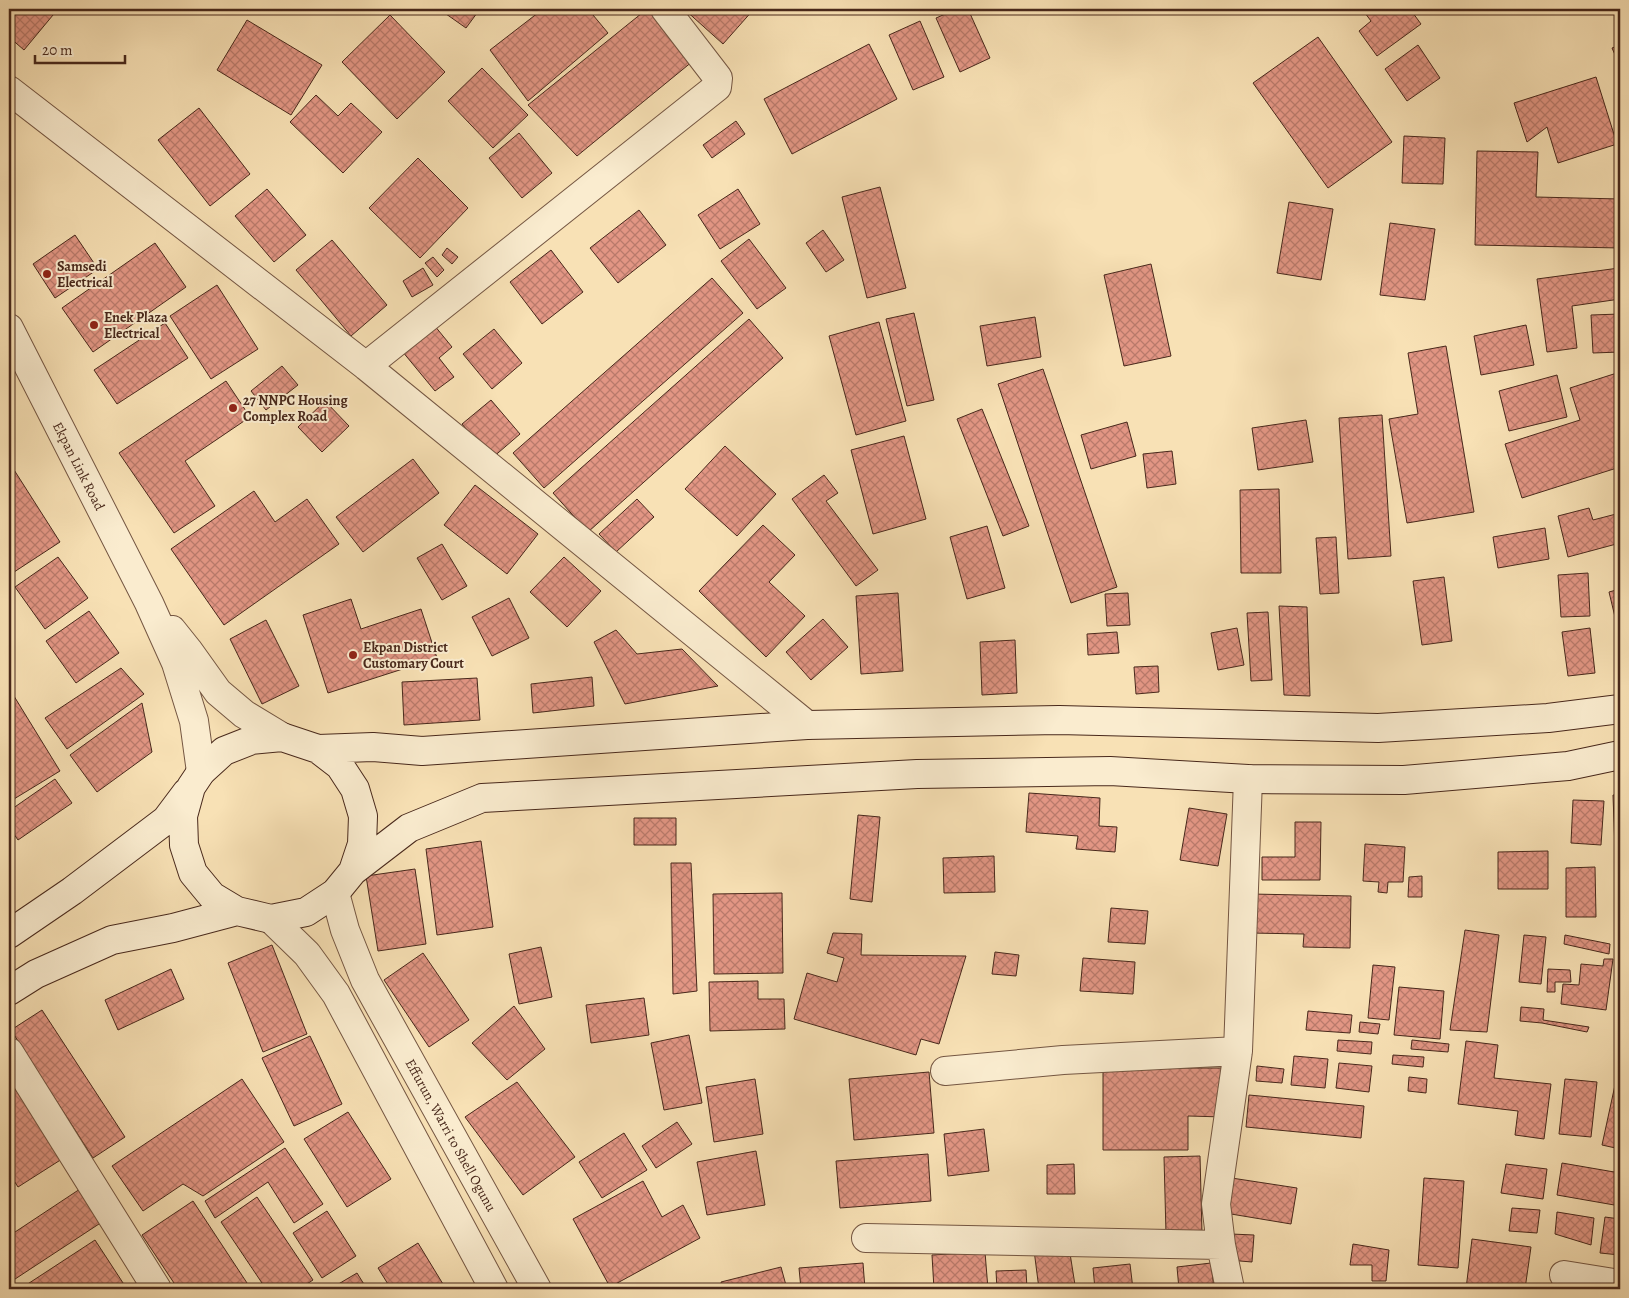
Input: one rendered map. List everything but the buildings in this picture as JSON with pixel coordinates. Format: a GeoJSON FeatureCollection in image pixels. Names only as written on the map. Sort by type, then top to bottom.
{"type":"FeatureCollection","features":[{"type":"Feature","properties":{"kind":"street"},"geometry":{"type":"LineString","coordinates":[[366,366],[717,86],[718,78],[665,9]]}},
{"type":"Feature","properties":{"kind":"street"},"geometry":{"type":"LineString","coordinates":[[9,90],[366,366],[806,725]]}},
{"type":"Feature","properties":{"kind":"street","name":"Ekpan Link Road"},"geometry":{"type":"LineString","coordinates":[[9,328],[149,603]]}},
{"type":"Feature","properties":{"kind":"street"},"geometry":{"type":"LineString","coordinates":[[149,603],[188,650],[218,692],[244,714],[282,737],[318,749],[340,766],[355,789],[363,816],[362,844],[353,871]]}},
{"type":"Feature","properties":{"kind":"street"},"geometry":{"type":"LineString","coordinates":[[149,603],[176,663],[194,721],[196,780],[183,816],[184,845],[193,873],[212,896],[237,912],[271,919],[306,912],[335,894],[353,871],[408,828],[482,798],[917,774],[1110,771],[1248,779],[1404,780],[1568,766],[1620,755]]}},
{"type":"Feature","properties":{"kind":"street"},"geometry":{"type":"LineString","coordinates":[[318,749],[373,747],[422,751],[806,725],[1059,720],[1378,728],[1548,718],[1620,709]]}},
{"type":"Feature","properties":{"kind":"street"},"geometry":{"type":"LineString","coordinates":[[9,934],[166,820],[196,780],[224,751],[252,740],[282,737]]}},
{"type":"Feature","properties":{"kind":"street"},"geometry":{"type":"LineString","coordinates":[[1230,1289],[1221,1245],[1216,1204],[1238,1051],[1248,779]]}},
{"type":"Feature","properties":{"kind":"street","name":"Effurun, Warri to Shell Ogunu"},"geometry":{"type":"LineString","coordinates":[[335,894],[345,930],[366,980],[537,1289]]}},
{"type":"Feature","properties":{"kind":"street"},"geometry":{"type":"LineString","coordinates":[[9,991],[36,974],[112,940],[173,928],[237,912]]}},
{"type":"Feature","properties":{"kind":"street"},"geometry":{"type":"LineString","coordinates":[[271,919],[307,954],[336,994],[494,1289]]}},
{"type":"Feature","properties":{"kind":"street"},"geometry":{"type":"LineString","coordinates":[[945,1071],[1063,1060],[1238,1051]]}},
{"type":"Feature","properties":{"kind":"street"},"geometry":{"type":"LineString","coordinates":[[9,1052],[158,1289]]}},
{"type":"Feature","properties":{"kind":"street"},"geometry":{"type":"LineString","coordinates":[[866,1238],[1221,1245]]}},
{"type":"Feature","properties":{"kind":"street"},"geometry":{"type":"LineString","coordinates":[[1564,1275],[1620,1284]]}},
{"type":"Feature","properties":{"kind":"place","name":"Samsedi Electrical"},"geometry":{"type":"Point","coordinates":[47,274]}},
{"type":"Feature","properties":{"kind":"place","name":"Enek Plaza Electrical"},"geometry":{"type":"Point","coordinates":[94,325]}},
{"type":"Feature","properties":{"kind":"place","name":"27 NNPC Housing Complex Road"},"geometry":{"type":"Point","coordinates":[233,408]}},
{"type":"Feature","properties":{"kind":"place","name":"Ekpan District Customary Court"},"geometry":{"type":"Point","coordinates":[353,655]}}]}
